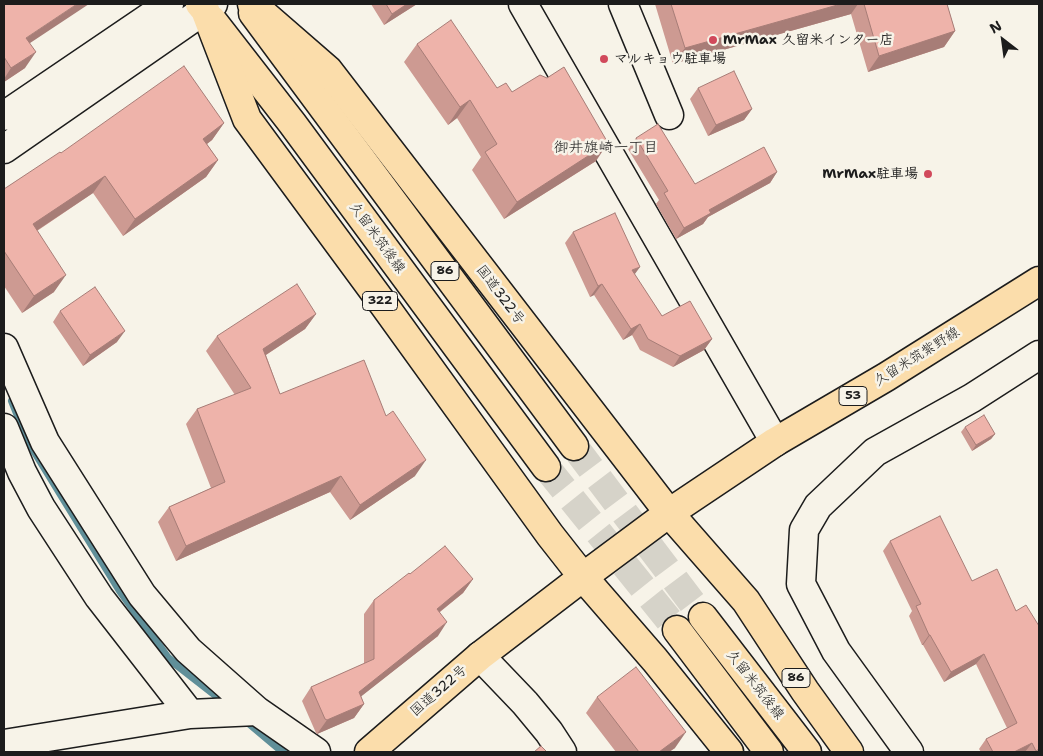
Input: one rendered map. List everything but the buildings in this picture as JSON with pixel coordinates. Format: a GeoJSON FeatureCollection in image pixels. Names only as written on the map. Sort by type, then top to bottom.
{"type":"FeatureCollection","features":[{"type":"Feature","properties":{"kind":"main road","name":"86"},"geometry":{"type":"LineString","coordinates":[[246,4],[574,446]]}},
{"type":"Feature","properties":{"kind":"main road","name":"国道322号"},"geometry":{"type":"LineString","coordinates":[[252,4],[328,70],[669,514],[480,656],[369,752]]}},
{"type":"Feature","properties":{"kind":"main road","name":"久留米筑後線"},"geometry":{"type":"LineString","coordinates":[[206,6],[546,467]]}},
{"type":"Feature","properties":{"kind":"main road","name":"322"},"geometry":{"type":"LineString","coordinates":[[206,6],[247,119],[550,535],[583,577]]}},
{"type":"Feature","properties":{"kind":"main road","name":"久留米筑紫野線"},"geometry":{"type":"LineString","coordinates":[[669,514],[775,442],[886,377],[1039,281]]}},
{"type":"Feature","properties":{"kind":"main road","name":"86"},"geometry":{"type":"LineString","coordinates":[[669,514],[746,601],[804,691],[849,752]]}},
{"type":"Feature","properties":{"kind":"main road"},"geometry":{"type":"LineString","coordinates":[[583,577],[655,660],[729,752]]}},
{"type":"Feature","properties":{"kind":"main road","name":"久留米筑後線"},"geometry":{"type":"LineString","coordinates":[[703,617],[807,752]]}},
{"type":"Feature","properties":{"kind":"main road","name":"久留米筑後線"},"geometry":{"type":"LineString","coordinates":[[677,630],[769,752]]}},
{"type":"Feature","properties":{"kind":"street"},"geometry":{"type":"LineString","coordinates":[[4,116],[169,4]]}},
{"type":"Feature","properties":{"kind":"street"},"geometry":{"type":"LineString","coordinates":[[523,4],[775,442]]}},
{"type":"Feature","properties":{"kind":"street"},"geometry":{"type":"LineString","coordinates":[[623,4],[669,115]]}},
{"type":"Feature","properties":{"kind":"street"},"geometry":{"type":"LineString","coordinates":[[4,149],[206,6]]}},
{"type":"Feature","properties":{"kind":"street"},"geometry":{"type":"LineString","coordinates":[[4,348],[45,442],[142,595],[188,650],[257,711],[316,752]]}},
{"type":"Feature","properties":{"kind":"street"},"geometry":{"type":"LineString","coordinates":[[909,752],[836,651],[801,584],[804,530],[818,506],[876,452],[972,398],[1039,355]]}},
{"type":"Feature","properties":{"kind":"street"},"geometry":{"type":"LineString","coordinates":[[4,428],[22,472],[41,508],[78,565],[99,597],[190,714]]}},
{"type":"Feature","properties":{"kind":"street"},"geometry":{"type":"LineString","coordinates":[[480,656],[525,703],[549,732],[562,752]]}},
{"type":"Feature","properties":{"kind":"street"},"geometry":{"type":"LineString","coordinates":[[4,744],[190,714],[257,711]]}},
{"type":"Feature","properties":{"kind":"waterway"},"geometry":{"type":"LineString","coordinates":[[12,401],[28,441],[120,591],[168,658],[227,704]]}},
{"type":"Feature","properties":{"kind":"waterway"},"geometry":{"type":"LineString","coordinates":[[245,720],[283,752]]}},
{"type":"Feature","properties":{"kind":"tunnel"},"geometry":{"type":"LineString","coordinates":[[574,446],[703,617]]}},
{"type":"Feature","properties":{"kind":"tunnel"},"geometry":{"type":"LineString","coordinates":[[546,467],[677,630]]}},
{"type":"Feature","properties":{"kind":"place","name":"MrMax 久留米インター店"},"geometry":{"type":"Point","coordinates":[713,40]}},
{"type":"Feature","properties":{"kind":"place","name":"マルキョウ駐車場"},"geometry":{"type":"Point","coordinates":[604,59]}},
{"type":"Feature","properties":{"kind":"place","name":"MrMax駐車場"},"geometry":{"type":"Point","coordinates":[928,174]}},
{"type":"Feature","properties":{"kind":"district","name":"御井旗崎一丁目"},"geometry":{"type":"Point","coordinates":[606,148]}}]}
